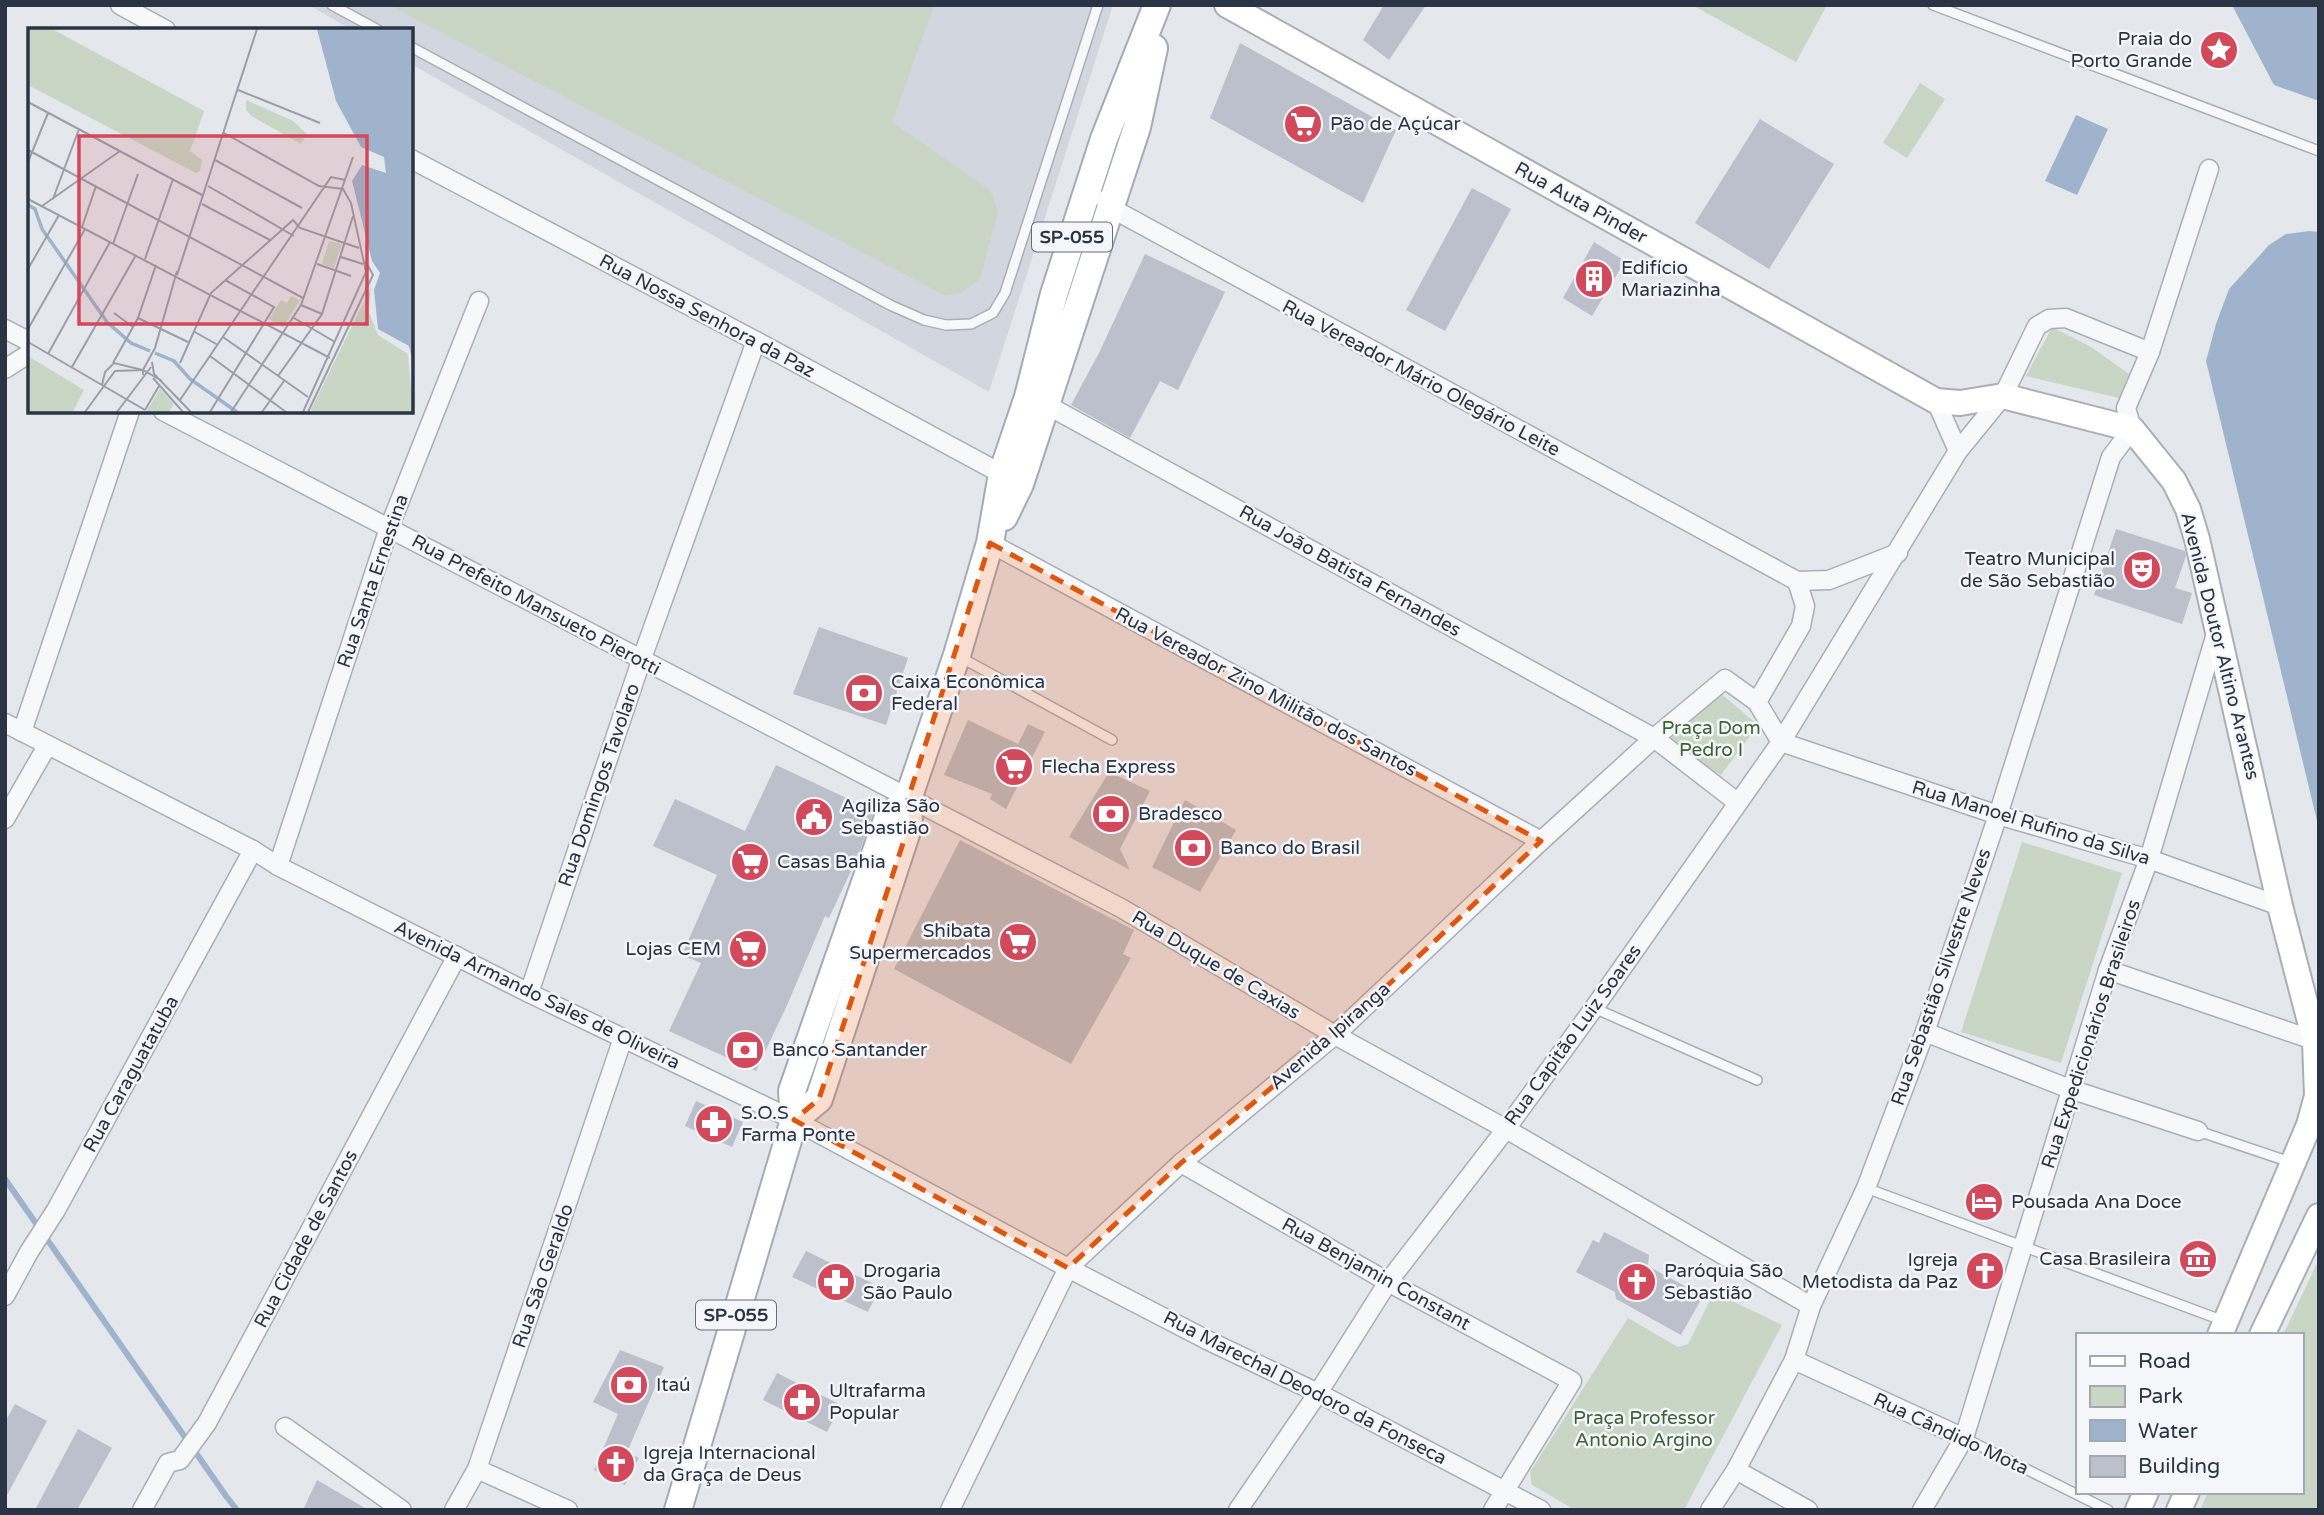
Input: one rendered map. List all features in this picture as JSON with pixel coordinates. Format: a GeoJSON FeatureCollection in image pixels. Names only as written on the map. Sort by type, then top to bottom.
{"type":"FeatureCollection","features":[{"type":"Feature","properties":{"kind":"main road","name":"SP-055"},"geometry":{"type":"LineString","coordinates":[[908,799],[957,655],[990,544],[1002,474],[1028,397],[1054,294],[1104,139],[1160,5]]}},
{"type":"Feature","properties":{"kind":"main road","name":"SP-055"},"geometry":{"type":"LineString","coordinates":[[990,544],[1020,484],[1138,127],[1160,5]]}},
{"type":"Feature","properties":{"kind":"main road","name":"Rua Auta Pinder"},"geometry":{"type":"LineString","coordinates":[[1227,5],[1936,401]]}},
{"type":"Feature","properties":{"kind":"main road"},"geometry":{"type":"LineString","coordinates":[[1936,401],[1960,403],[2003,396],[2132,429]]}},
{"type":"Feature","properties":{"kind":"main road","name":"Avenida Doutor Altino Arantes"},"geometry":{"type":"LineString","coordinates":[[2132,429],[2174,481],[2188,509],[2280,906],[2317,1041],[2318,1096],[2314,1127],[2294,1163],[2223,1328]]}},
{"type":"Feature","properties":{"kind":"main road"},"geometry":{"type":"LineString","coordinates":[[794,1120],[792,1091],[888,817],[908,799]]}},
{"type":"Feature","properties":{"kind":"main road","name":"Avenida Doutor Altino Arantes"},"geometry":{"type":"LineString","coordinates":[[2303,992],[2319,1015]]}},
{"type":"Feature","properties":{"kind":"main road","name":"SP-055"},"geometry":{"type":"LineString","coordinates":[[678,1510],[794,1120]]}},
{"type":"Feature","properties":{"kind":"main road"},"geometry":{"type":"LineString","coordinates":[[2263,1333],[2319,1216]]}},
{"type":"Feature","properties":{"kind":"main road"},"geometry":{"type":"LineString","coordinates":[[2138,1510],[2145,1494]]}},
{"type":"Feature","properties":{"kind":"main road"},"geometry":{"type":"LineString","coordinates":[[2179,1510],[2186,1494]]}},
{"type":"Feature","properties":{"kind":"street"},"geometry":{"type":"LineString","coordinates":[[120,5],[162,28]]}},
{"type":"Feature","properties":{"kind":"street"},"geometry":{"type":"LineString","coordinates":[[1104,139],[1098,185],[1102,197],[1111,208]]}},
{"type":"Feature","properties":{"kind":"street","name":"Rua Nossa Senhora da Paz"},"geometry":{"type":"LineString","coordinates":[[413,160],[1002,474]]}},
{"type":"Feature","properties":{"kind":"street"},"geometry":{"type":"LineString","coordinates":[[2132,429],[2126,408],[2150,352],[2209,169]]}},
{"type":"Feature","properties":{"kind":"street","name":"Rua Vereador Mário Olegário Leite"},"geometry":{"type":"LineString","coordinates":[[1111,208],[1797,581]]}},
{"type":"Feature","properties":{"kind":"street","name":"Rua Santa Ernestina"},"geometry":{"type":"LineString","coordinates":[[278,866],[389,528],[479,301]]}},
{"type":"Feature","properties":{"kind":"street","name":"Rua Capitão Luiz Soares"},"geometry":{"type":"LineString","coordinates":[[1238,1510],[1318,1393],[1388,1282],[1506,1129],[1781,742],[1958,451],[2003,396],[2037,326],[2049,319],[2066,318],[2150,352]]}},
{"type":"Feature","properties":{"kind":"street"},"geometry":{"type":"LineString","coordinates":[[5,329],[28,341]]}},
{"type":"Feature","properties":{"kind":"street","name":"Rua Domingos Tavolaro"},"geometry":{"type":"LineString","coordinates":[[529,993],[641,660],[756,341]]}},
{"type":"Feature","properties":{"kind":"street"},"geometry":{"type":"LineString","coordinates":[[5,369],[28,354]]}},
{"type":"Feature","properties":{"kind":"street"},"geometry":{"type":"LineString","coordinates":[[1936,401],[1958,451]]}},
{"type":"Feature","properties":{"kind":"street","name":"Rua João Batista Fernandes"},"geometry":{"type":"LineString","coordinates":[[1045,404],[1654,738],[1738,802]]}},
{"type":"Feature","properties":{"kind":"street"},"geometry":{"type":"LineString","coordinates":[[22,732],[129,413]]}},
{"type":"Feature","properties":{"kind":"street","name":"Rua Prefeito Mansueto Pierotti"},"geometry":{"type":"LineString","coordinates":[[167,413],[908,799]]}},
{"type":"Feature","properties":{"kind":"street","name":"Rua Sebastião Silvestre Neves"},"geometry":{"type":"LineString","coordinates":[[1710,1510],[1736,1470],[1794,1360],[1811,1306],[1866,1188],[1925,1032],[1998,815],[2111,457],[2132,429]]}},
{"type":"Feature","properties":{"kind":"street","name":"Rua Vereador Zino Militão dos Santos"},"geometry":{"type":"LineString","coordinates":[[990,544],[1541,841]]}},
{"type":"Feature","properties":{"kind":"street"},"geometry":{"type":"LineString","coordinates":[[1758,702],[1801,626],[1805,607],[1797,581],[1829,580],[1898,553]]}},
{"type":"Feature","properties":{"kind":"street","name":"Rua Expedicionários Brasileiros"},"geometry":{"type":"LineString","coordinates":[[1922,1510],[1964,1438],[2108,970],[2150,859],[2217,630]]}},
{"type":"Feature","properties":{"kind":"street","name":"Avenida Ipiranga"},"geometry":{"type":"LineString","coordinates":[[950,1510],[1068,1268],[1181,1163],[1335,1035],[1541,841],[1654,738],[1724,679],[1758,702],[1781,742]]}},
{"type":"Feature","properties":{"kind":"street","name":"Avenida Armando Sales de Oliveira"},"geometry":{"type":"LineString","coordinates":[[5,723],[529,993],[794,1120],[1068,1268]]}},
{"type":"Feature","properties":{"kind":"street","name":"Rua Manoel Rufino da Silva"},"geometry":{"type":"LineString","coordinates":[[1781,742],[1998,815],[2150,859],[2280,906]]}},
{"type":"Feature","properties":{"kind":"street"},"geometry":{"type":"LineString","coordinates":[[5,819],[47,746]]}},
{"type":"Feature","properties":{"kind":"street","name":"Rua Duque de Caxias"},"geometry":{"type":"LineString","coordinates":[[908,799],[1121,908],[1335,1035],[1506,1129],[1811,1306]]}},
{"type":"Feature","properties":{"kind":"street","name":"Rua Caraguatatuba"},"geometry":{"type":"LineString","coordinates":[[5,1296],[56,1210],[253,850]]}},
{"type":"Feature","properties":{"kind":"street","name":"Rua Cidade de Santos"},"geometry":{"type":"LineString","coordinates":[[142,1510],[168,1463],[180,1460],[207,1423],[457,956]]}},
{"type":"Feature","properties":{"kind":"street"},"geometry":{"type":"LineString","coordinates":[[2108,970],[2317,1041]]}},
{"type":"Feature","properties":{"kind":"street"},"geometry":{"type":"LineString","coordinates":[[1925,1032],[2070,1089],[2198,1131]]}},
{"type":"Feature","properties":{"kind":"street","name":"Rua São Geraldo"},"geometry":{"type":"LineString","coordinates":[[454,1510],[478,1469],[622,1038]]}},
{"type":"Feature","properties":{"kind":"street","name":"Rua Benjamin Constant"},"geometry":{"type":"LineString","coordinates":[[1181,1163],[1388,1282],[1572,1381],[1506,1490]]}},
{"type":"Feature","properties":{"kind":"street","name":"Rua Marechal Deodoro da Fonseca"},"geometry":{"type":"LineString","coordinates":[[1068,1268],[1209,1341],[1318,1393],[1541,1510]]}},
{"type":"Feature","properties":{"kind":"street","name":"Rua Cândido Mota"},"geometry":{"type":"LineString","coordinates":[[1794,1360],[1964,1438]]}},
{"type":"Feature","properties":{"kind":"street"},"geometry":{"type":"LineString","coordinates":[[285,1427],[402,1510]]}},
{"type":"Feature","properties":{"kind":"street"},"geometry":{"type":"LineString","coordinates":[[478,1469],[568,1510]]}},
{"type":"Feature","properties":{"kind":"street"},"geometry":{"type":"LineString","coordinates":[[1736,1470],[1808,1510]]}},
{"type":"Feature","properties":{"kind":"street"},"geometry":{"type":"LineString","coordinates":[[1493,1510],[1506,1490]]}},
{"type":"Feature","properties":{"kind":"lane"},"geometry":{"type":"LineString","coordinates":[[332,5],[374,28]]}},
{"type":"Feature","properties":{"kind":"lane"},"geometry":{"type":"LineString","coordinates":[[413,48],[890,305],[924,320],[946,325],[971,324],[993,313],[1005,293],[1098,5]]}},
{"type":"Feature","properties":{"kind":"lane"},"geometry":{"type":"LineString","coordinates":[[1933,5],[2319,150]]}},
{"type":"Feature","properties":{"kind":"lane"},"geometry":{"type":"LineString","coordinates":[[957,655],[1112,740]]}},
{"type":"Feature","properties":{"kind":"lane"},"geometry":{"type":"LineString","coordinates":[[1594,1008],[1758,1080]]}},
{"type":"Feature","properties":{"kind":"lane"},"geometry":{"type":"LineString","coordinates":[[2198,1131],[2294,1163]]}},
{"type":"Feature","properties":{"kind":"lane"},"geometry":{"type":"LineString","coordinates":[[1866,1188],[2024,1246],[2223,1328]]}},
{"type":"Feature","properties":{"kind":"lane","name":"Rua Cândido Mota"},"geometry":{"type":"LineString","coordinates":[[1964,1438],[2108,1510]]}},
{"type":"Feature","properties":{"kind":"highlighted area"},"geometry":{"type":"Polygon","coordinates":[[[990,543],[1541,841],[1335,1035],[1181,1163],[1068,1268],[794,1120],[819,1099],[909,825],[908,799],[990,543]]]}},
{"type":"Feature","properties":{"kind":"shaded area"},"geometry":{"type":"Polygon","coordinates":[[[309,5],[1113,5],[989,392],[413,65],[413,28],[349,28],[309,5]]]}},
{"type":"Feature","properties":{"kind":"green space"},"geometry":{"type":"Polygon","coordinates":[[[389,5],[934,5],[892,122],[990,190],[998,211],[980,279],[962,292],[946,296],[389,5]]]}},
{"type":"Feature","properties":{"kind":"green space"},"geometry":{"type":"Polygon","coordinates":[[[1692,5],[1827,5],[1796,62],[1692,5]]]}},
{"type":"Feature","properties":{"kind":"green space"},"geometry":{"type":"Polygon","coordinates":[[[1920,83],[1945,99],[1907,158],[1883,143],[1920,83]]]}},
{"type":"Feature","properties":{"kind":"green space"},"geometry":{"type":"Polygon","coordinates":[[[2052,327],[2091,347],[2129,374],[2119,398],[2026,376],[2052,327]]]}},
{"type":"Feature","properties":{"kind":"green space","name":"Praça Dom Pedro I"},"geometry":{"type":"Polygon","coordinates":[[[1718,691],[1758,725],[1721,775],[1660,749],[1718,691]]]}},
{"type":"Feature","properties":{"kind":"green space"},"geometry":{"type":"Polygon","coordinates":[[[2022,842],[2122,873],[2061,1063],[1961,1032],[2022,842]]]}},
{"type":"Feature","properties":{"kind":"green space"},"geometry":{"type":"Polygon","coordinates":[[[2319,1259],[2319,1510],[2200,1510],[2207,1494],[2303,1494],[2303,1333],[2284,1333],[2319,1259]]]}},
{"type":"Feature","properties":{"kind":"green space","name":"Praça Professor Antonio Argino"},"geometry":{"type":"Polygon","coordinates":[[[1714,1292],[1782,1325],[1684,1510],[1575,1510],[1532,1485],[1530,1472],[1628,1318],[1678,1347],[1688,1344],[1714,1292]]]}},
{"type":"Feature","properties":{"kind":"water"},"geometry":{"type":"Polygon","coordinates":[[[2232,5],[2319,5],[2319,101],[2274,85],[2232,5]]]}},
{"type":"Feature","properties":{"kind":"water"},"geometry":{"type":"Polygon","coordinates":[[[2076,115],[2108,129],[2077,195],[2045,181],[2076,115]]]}},
{"type":"Feature","properties":{"kind":"water"},"geometry":{"type":"Polygon","coordinates":[[[2319,232],[2319,829],[2206,361],[2229,289],[2269,245],[2286,234],[2319,232]]]}},
{"type":"Feature","properties":{"kind":"building"},"geometry":{"type":"Polygon","coordinates":[[[1384,5],[1426,5],[1389,60],[1363,40],[1384,5]]]}},
{"type":"Feature","properties":{"kind":"building","name":"Pão de Açúcar"},"geometry":{"type":"Polygon","coordinates":[[[1240,43],[1396,130],[1363,203],[1210,118],[1240,43]]]}},
{"type":"Feature","properties":{"kind":"building"},"geometry":{"type":"Polygon","coordinates":[[[1760,119],[1834,164],[1769,269],[1695,223],[1760,119]]]}},
{"type":"Feature","properties":{"kind":"building"},"geometry":{"type":"Polygon","coordinates":[[[1472,188],[1511,209],[1445,331],[1406,310],[1472,188]]]}},
{"type":"Feature","properties":{"kind":"building","name":"Edifício Mariazinha"},"geometry":{"type":"Polygon","coordinates":[[[1594,242],[1625,261],[1592,316],[1563,298],[1594,242]]]}},
{"type":"Feature","properties":{"kind":"building"},"geometry":{"type":"Polygon","coordinates":[[[1145,254],[1225,292],[1178,390],[1160,381],[1130,438],[1071,405],[1099,353],[1145,254]]]}},
{"type":"Feature","properties":{"kind":"building","name":"Teatro Municipal de São Sebastião"},"geometry":{"type":"Polygon","coordinates":[[[2116,529],[2185,551],[2186,556],[2175,588],[2192,593],[2182,624],[2094,595],[2116,529]]]}},
{"type":"Feature","properties":{"kind":"building"},"geometry":{"type":"Polygon","coordinates":[[[819,627],[908,658],[886,725],[793,694],[819,627]]]}},
{"type":"Feature","properties":{"kind":"building"},"geometry":{"type":"Polygon","coordinates":[[[968,720],[1018,744],[1028,724],[1045,732],[1006,809],[990,799],[992,794],[944,775],[968,720]]]}},
{"type":"Feature","properties":{"kind":"building"},"geometry":{"type":"Polygon","coordinates":[[[776,765],[874,811],[858,856],[829,918],[825,916],[756,1071],[669,1031],[701,963],[682,955],[717,875],[653,846],[675,799],[745,831],[776,765]]]}},
{"type":"Feature","properties":{"kind":"building","name":"Bradesco"},"geometry":{"type":"Polygon","coordinates":[[[1109,772],[1150,791],[1120,849],[1130,870],[1069,837],[1109,772]]]}},
{"type":"Feature","properties":{"kind":"building","name":"Banco do Brasil"},"geometry":{"type":"Polygon","coordinates":[[[1185,800],[1236,830],[1200,892],[1152,867],[1185,800]]]}},
{"type":"Feature","properties":{"kind":"building","name":"Shibata Supermercados"},"geometry":{"type":"Polygon","coordinates":[[[960,840],[1134,930],[1123,954],[1131,958],[1071,1064],[894,969],[960,840]]]}},
{"type":"Feature","properties":{"kind":"building","name":"S.O.S Farma Ponte"},"geometry":{"type":"Polygon","coordinates":[[[696,1101],[743,1122],[732,1147],[685,1126],[696,1101]]]}},
{"type":"Feature","properties":{"kind":"building","name":"Paróquia São Sebastião"},"geometry":{"type":"Polygon","coordinates":[[[1604,1232],[1649,1255],[1648,1266],[1703,1296],[1681,1335],[1616,1299],[1615,1292],[1576,1272],[1593,1240],[1599,1243],[1604,1232]]]}},
{"type":"Feature","properties":{"kind":"building","name":"Drogaria São Paulo"},"geometry":{"type":"Polygon","coordinates":[[[806,1251],[880,1287],[868,1312],[792,1277],[806,1251]]]}},
{"type":"Feature","properties":{"kind":"building","name":"Itaú"},"geometry":{"type":"Polygon","coordinates":[[[620,1350],[664,1367],[627,1452],[639,1458],[625,1485],[594,1470],[618,1414],[593,1402],[620,1350]]]}},
{"type":"Feature","properties":{"kind":"building","name":"Ultrafarma Popular"},"geometry":{"type":"Polygon","coordinates":[[[777,1373],[841,1405],[827,1432],[763,1400],[777,1373]]]}},
{"type":"Feature","properties":{"kind":"building"},"geometry":{"type":"Polygon","coordinates":[[[15,1404],[47,1421],[5,1499],[5,1422],[15,1404]]]}},
{"type":"Feature","properties":{"kind":"building"},"geometry":{"type":"Polygon","coordinates":[[[78,1429],[112,1448],[77,1510],[35,1510],[78,1429]]]}},
{"type":"Feature","properties":{"kind":"building"},"geometry":{"type":"Polygon","coordinates":[[[317,1480],[365,1508],[303,1510],[317,1480]]]}},
{"type":"Feature","properties":{"kind":"waterway"},"geometry":{"type":"LineString","coordinates":[[5,1179],[237,1510]]}},
{"type":"Feature","properties":{"kind":"place","name":"Praia do Porto Grande"},"geometry":{"type":"Point","coordinates":[2219,50]}},
{"type":"Feature","properties":{"kind":"place","name":"Pão de Açúcar"},"geometry":{"type":"Point","coordinates":[1303,124]}},
{"type":"Feature","properties":{"kind":"place","name":"Edifício Mariazinha"},"geometry":{"type":"Point","coordinates":[1594,279]}},
{"type":"Feature","properties":{"kind":"place","name":"Teatro Municipal de São Sebastião"},"geometry":{"type":"Point","coordinates":[2142,570]}},
{"type":"Feature","properties":{"kind":"place","name":"Caixa Econômica Federal"},"geometry":{"type":"Point","coordinates":[864,693]}},
{"type":"Feature","properties":{"kind":"place","name":"Flecha Express"},"geometry":{"type":"Point","coordinates":[1014,767]}},
{"type":"Feature","properties":{"kind":"place","name":"Bradesco"},"geometry":{"type":"Point","coordinates":[1111,814]}},
{"type":"Feature","properties":{"kind":"place","name":"Agiliza São Sebastião"},"geometry":{"type":"Point","coordinates":[814,817]}},
{"type":"Feature","properties":{"kind":"place","name":"Banco do Brasil"},"geometry":{"type":"Point","coordinates":[1193,848]}},
{"type":"Feature","properties":{"kind":"place","name":"Casas Bahia"},"geometry":{"type":"Point","coordinates":[750,862]}},
{"type":"Feature","properties":{"kind":"place","name":"Shibata Supermercados"},"geometry":{"type":"Point","coordinates":[1018,942]}},
{"type":"Feature","properties":{"kind":"place","name":"Lojas CEM"},"geometry":{"type":"Point","coordinates":[748,949]}},
{"type":"Feature","properties":{"kind":"place","name":"Banco Santander"},"geometry":{"type":"Point","coordinates":[745,1050]}},
{"type":"Feature","properties":{"kind":"place","name":"S.O.S Farma Ponte"},"geometry":{"type":"Point","coordinates":[714,1124]}},
{"type":"Feature","properties":{"kind":"place","name":"Pousada Ana Doce"},"geometry":{"type":"Point","coordinates":[1984,1202]}},
{"type":"Feature","properties":{"kind":"place","name":"Casa Brasileira"},"geometry":{"type":"Point","coordinates":[2198,1259]}},
{"type":"Feature","properties":{"kind":"place","name":"Igreja Metodista da Paz"},"geometry":{"type":"Point","coordinates":[1985,1271]}},
{"type":"Feature","properties":{"kind":"place","name":"Drogaria São Paulo"},"geometry":{"type":"Point","coordinates":[836,1282]}},
{"type":"Feature","properties":{"kind":"place","name":"Paróquia São Sebastião"},"geometry":{"type":"Point","coordinates":[1637,1282]}},
{"type":"Feature","properties":{"kind":"place","name":"Itaú"},"geometry":{"type":"Point","coordinates":[629,1385]}},
{"type":"Feature","properties":{"kind":"place","name":"Ultrafarma Popular"},"geometry":{"type":"Point","coordinates":[802,1402]}},
{"type":"Feature","properties":{"kind":"place","name":"Igreja Internacional da Graça de Deus"},"geometry":{"type":"Point","coordinates":[616,1464]}}]}
